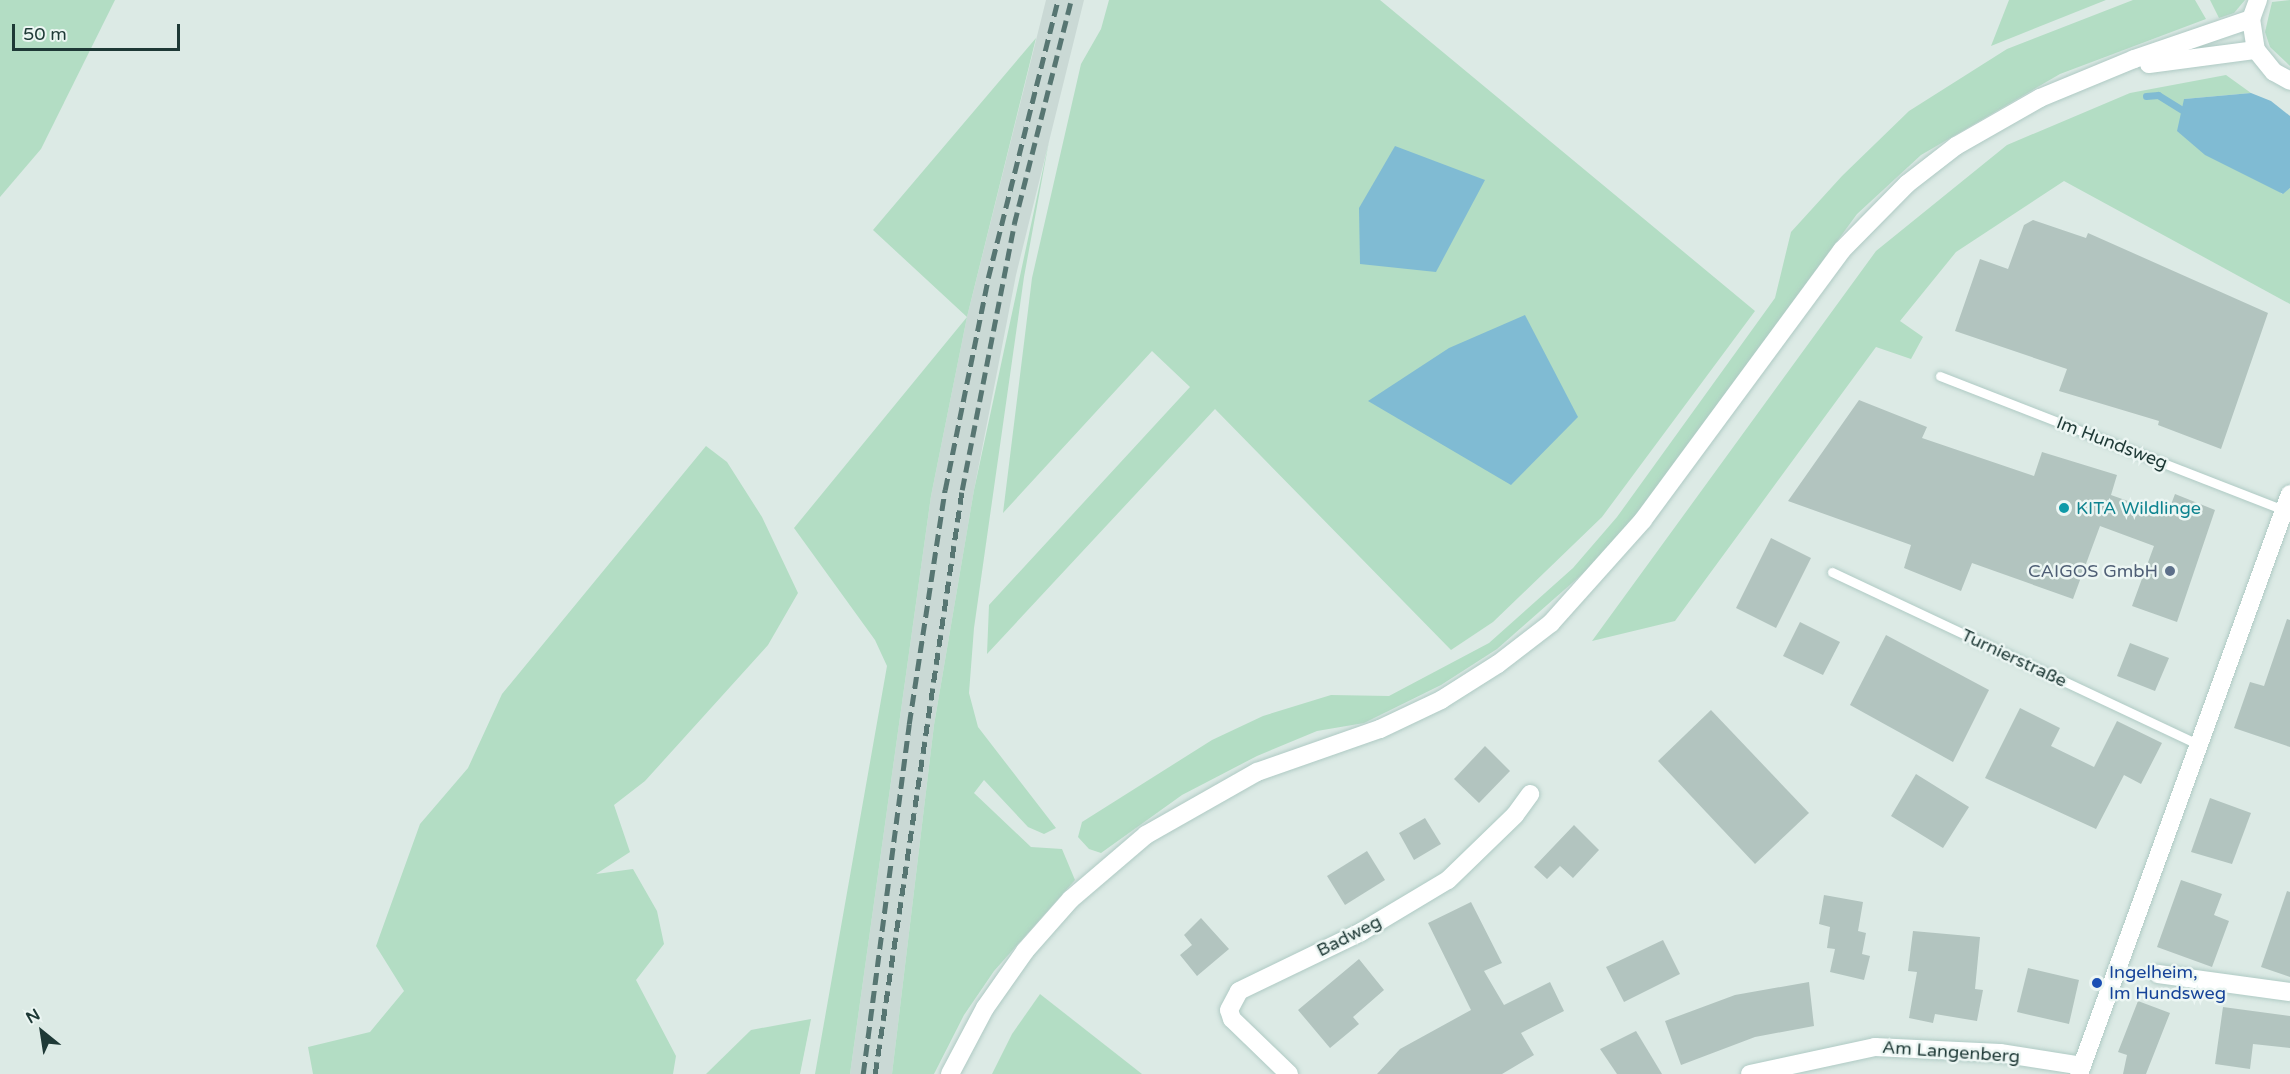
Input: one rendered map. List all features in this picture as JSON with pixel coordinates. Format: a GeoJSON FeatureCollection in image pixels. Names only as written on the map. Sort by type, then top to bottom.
{"type":"FeatureCollection","features":[{"type":"Feature","properties":{"kind":"main road"},"geometry":{"type":"LineString","coordinates":[[2258,0],[2251,20],[2256,50],[2274,72],[2290,81]]}},
{"type":"Feature","properties":{"kind":"main road"},"geometry":{"type":"LineString","coordinates":[[950,1074],[985,1008],[1025,951],[1088,883],[1146,835],[1257,772],[1380,729],[1441,699],[1498,664],[1551,623],[1620,549],[1823,274],[1884,205],[1982,129],[2100,73],[2251,20]]}},
{"type":"Feature","properties":{"kind":"main road"},"geometry":{"type":"LineString","coordinates":[[2100,73],[2256,50]]}},
{"type":"Feature","properties":{"kind":"main road"},"geometry":{"type":"LineString","coordinates":[[2080,1070],[2196,743],[2288,505]]}},
{"type":"Feature","properties":{"kind":"main road","name":"Badweg"},"geometry":{"type":"LineString","coordinates":[[1289,1074],[1232,1019],[1229,1010],[1239,991],[1361,932],[1448,880],[1515,816],[1530,794]]}},
{"type":"Feature","properties":{"kind":"main road"},"geometry":{"type":"LineString","coordinates":[[2158,974],[2290,992]]}},
{"type":"Feature","properties":{"kind":"main road","name":"Am Langenberg"},"geometry":{"type":"LineString","coordinates":[[1750,1074],[1875,1047],[2000,1053],[2080,1070]]}},
{"type":"Feature","properties":{"kind":"lane","name":"Im Hundsweg"},"geometry":{"type":"LineString","coordinates":[[1940,376],[2288,505]]}},
{"type":"Feature","properties":{"kind":"lane","name":"Turnierstraße"},"geometry":{"type":"LineString","coordinates":[[1832,572],[2196,743]]}},
{"type":"Feature","properties":{"kind":"shaded area"},"geometry":{"type":"Polygon","coordinates":[[[1046,0],[1084,0],[1016,275],[974,490],[934,725],[892,1074],[850,1074],[931,496],[967,317],[1046,0]]]}},
{"type":"Feature","properties":{"kind":"green space"},"geometry":{"type":"Polygon","coordinates":[[[0,0],[115,0],[41,149],[0,197],[0,0]]]}},
{"type":"Feature","properties":{"kind":"green space"},"geometry":{"type":"Polygon","coordinates":[[[1109,0],[1380,0],[1755,311],[1602,517],[1493,622],[1451,650],[1215,409],[987,654],[989,605],[1190,387],[1152,351],[1003,513],[1032,278],[1081,64],[1101,29],[1109,0]]]}},
{"type":"Feature","properties":{"kind":"green space"},"geometry":{"type":"Polygon","coordinates":[[[2009,0],[2106,0],[1991,46],[2009,0]]]}},
{"type":"Feature","properties":{"kind":"green space"},"geometry":{"type":"Polygon","coordinates":[[[2133,0],[2195,0],[2206,19],[2060,74],[1921,155],[1857,214],[1613,547],[1497,649],[1441,685],[1364,723],[1317,731],[1257,756],[1182,795],[1101,853],[1089,849],[1078,837],[1082,822],[1212,740],[1263,716],[1331,695],[1389,696],[1489,643],[1573,568],[1617,517],[1775,298],[1791,232],[1842,176],[1909,111],[2007,49],[2133,0]]]}},
{"type":"Feature","properties":{"kind":"green space"},"geometry":{"type":"Polygon","coordinates":[[[2210,0],[2245,0],[2234,13],[2219,18],[2210,0]]]}},
{"type":"Feature","properties":{"kind":"green space"},"geometry":{"type":"Polygon","coordinates":[[[2290,0],[2290,66],[2270,47],[2265,32],[2272,2],[2290,0]]]}},
{"type":"Feature","properties":{"kind":"green space"},"geometry":{"type":"Polygon","coordinates":[[[1036,38],[967,317],[873,230],[1036,38]]]}},
{"type":"Feature","properties":{"kind":"green space"},"geometry":{"type":"Polygon","coordinates":[[[2226,75],[2251,93],[2184,99],[2282,194],[2290,188],[2290,304],[2064,181],[1956,252],[1900,321],[1923,337],[1911,359],[1876,347],[1675,621],[1592,641],[1876,251],[2007,145],[2130,93],[2226,75]]]}},
{"type":"Feature","properties":{"kind":"green space"},"geometry":{"type":"Polygon","coordinates":[[[1049,141],[1024,277],[974,628],[969,693],[978,727],[1056,828],[1044,834],[1028,827],[984,780],[974,793],[1031,847],[1062,849],[1075,880],[994,971],[964,1015],[934,1074],[892,1074],[934,725],[974,490],[1049,141]]]}},
{"type":"Feature","properties":{"kind":"green space"},"geometry":{"type":"Polygon","coordinates":[[[967,317],[931,496],[850,1074],[815,1074],[887,666],[875,640],[794,528],[967,317]]]}},
{"type":"Feature","properties":{"kind":"green space"},"geometry":{"type":"Polygon","coordinates":[[[706,446],[727,462],[762,517],[798,593],[768,645],[645,781],[614,805],[630,852],[596,874],[633,869],[657,911],[664,944],[636,980],[676,1056],[673,1074],[313,1074],[308,1047],[370,1032],[404,991],[376,946],[420,824],[468,768],[502,694],[706,446]]]}},
{"type":"Feature","properties":{"kind":"green space"},"geometry":{"type":"Polygon","coordinates":[[[1040,994],[1142,1074],[992,1074],[1012,1034],[1040,994]]]}},
{"type":"Feature","properties":{"kind":"green space"},"geometry":{"type":"Polygon","coordinates":[[[811,1019],[800,1074],[706,1074],[751,1030],[811,1019]]]}},
{"type":"Feature","properties":{"kind":"water"},"geometry":{"type":"Polygon","coordinates":[[[2251,93],[2271,101],[2290,116],[2290,188],[2283,194],[2205,155],[2177,131],[2184,99],[2251,93]]]}},
{"type":"Feature","properties":{"kind":"water"},"geometry":{"type":"Polygon","coordinates":[[[1395,146],[1485,180],[1436,272],[1360,264],[1359,208],[1395,146]]]}},
{"type":"Feature","properties":{"kind":"water"},"geometry":{"type":"Polygon","coordinates":[[[1525,315],[1578,417],[1511,485],[1368,401],[1449,348],[1525,315]]]}},
{"type":"Feature","properties":{"kind":"building"},"geometry":{"type":"Polygon","coordinates":[[[2033,220],[2086,238],[2088,233],[2268,313],[2221,449],[2158,425],[2159,421],[2059,391],[2067,369],[1955,331],[1980,259],[2008,269],[2024,225],[2033,220]]]}},
{"type":"Feature","properties":{"kind":"building"},"geometry":{"type":"Polygon","coordinates":[[[1859,400],[1927,427],[1922,438],[2034,476],[2042,452],[2117,475],[2111,495],[2167,515],[2175,494],[2215,510],[2177,622],[2132,606],[2154,546],[2100,526],[2073,599],[1972,563],[1961,591],[1904,568],[1911,545],[1788,501],[1859,400]]]}},
{"type":"Feature","properties":{"kind":"building"},"geometry":{"type":"Polygon","coordinates":[[[1771,538],[1811,558],[1776,628],[1736,608],[1771,538]]]}},
{"type":"Feature","properties":{"kind":"building"},"geometry":{"type":"Polygon","coordinates":[[[2287,619],[2290,620],[2290,747],[2234,728],[2250,682],[2264,686],[2287,619]]]}},
{"type":"Feature","properties":{"kind":"building"},"geometry":{"type":"Polygon","coordinates":[[[1800,622],[1840,642],[1823,675],[1783,656],[1800,622]]]}},
{"type":"Feature","properties":{"kind":"building"},"geometry":{"type":"Polygon","coordinates":[[[1886,635],[1989,690],[1953,762],[1850,705],[1886,635]]]}},
{"type":"Feature","properties":{"kind":"building"},"geometry":{"type":"Polygon","coordinates":[[[2130,643],[2169,658],[2155,691],[2117,676],[2130,643]]]}},
{"type":"Feature","properties":{"kind":"building"},"geometry":{"type":"Polygon","coordinates":[[[2020,708],[2060,728],[2051,746],[2094,767],[2117,721],[2162,743],[2141,784],[2124,775],[2096,829],[1985,778],[2020,708]]]}},
{"type":"Feature","properties":{"kind":"building"},"geometry":{"type":"Polygon","coordinates":[[[1711,710],[1809,813],[1755,864],[1658,761],[1711,710]]]}},
{"type":"Feature","properties":{"kind":"building"},"geometry":{"type":"Polygon","coordinates":[[[1485,746],[1510,771],[1479,803],[1454,779],[1485,746]]]}},
{"type":"Feature","properties":{"kind":"building"},"geometry":{"type":"Polygon","coordinates":[[[1916,774],[1969,807],[1943,848],[1891,816],[1916,774]]]}},
{"type":"Feature","properties":{"kind":"building"},"geometry":{"type":"Polygon","coordinates":[[[2210,798],[2251,813],[2232,864],[2191,852],[2210,798]]]}},
{"type":"Feature","properties":{"kind":"building"},"geometry":{"type":"Polygon","coordinates":[[[1425,818],[1441,844],[1414,860],[1399,833],[1425,818]]]}},
{"type":"Feature","properties":{"kind":"building"},"geometry":{"type":"Polygon","coordinates":[[[1574,825],[1599,850],[1573,878],[1560,866],[1547,879],[1534,867],[1574,825]]]}},
{"type":"Feature","properties":{"kind":"building"},"geometry":{"type":"Polygon","coordinates":[[[1367,851],[1385,880],[1345,905],[1327,876],[1367,851]]]}},
{"type":"Feature","properties":{"kind":"building"},"geometry":{"type":"Polygon","coordinates":[[[2181,880],[2222,894],[2214,915],[2229,921],[2212,967],[2157,947],[2181,880]]]}},
{"type":"Feature","properties":{"kind":"building"},"geometry":{"type":"Polygon","coordinates":[[[2287,891],[2290,892],[2290,977],[2261,967],[2287,891]]]}},
{"type":"Feature","properties":{"kind":"building"},"geometry":{"type":"Polygon","coordinates":[[[1824,895],[1863,902],[1858,931],[1866,933],[1862,954],[1870,956],[1864,980],[1830,972],[1835,949],[1827,948],[1830,927],[1819,924],[1824,895]]]}},
{"type":"Feature","properties":{"kind":"building"},"geometry":{"type":"Polygon","coordinates":[[[1471,902],[1502,963],[1484,971],[1504,1005],[1550,982],[1564,1011],[1521,1033],[1534,1055],[1502,1074],[1377,1074],[1400,1049],[1471,1010],[1428,923],[1471,902]]]}},
{"type":"Feature","properties":{"kind":"building"},"geometry":{"type":"Polygon","coordinates":[[[1201,918],[1229,949],[1197,976],[1180,955],[1192,945],[1184,935],[1201,918]]]}},
{"type":"Feature","properties":{"kind":"building"},"geometry":{"type":"Polygon","coordinates":[[[1913,931],[1980,937],[1975,989],[1983,990],[1977,1021],[1935,1014],[1933,1023],[1909,1018],[1917,972],[1908,971],[1913,931]]]}},
{"type":"Feature","properties":{"kind":"building"},"geometry":{"type":"Polygon","coordinates":[[[1663,940],[1680,974],[1624,1002],[1606,967],[1663,940]]]}},
{"type":"Feature","properties":{"kind":"building"},"geometry":{"type":"Polygon","coordinates":[[[1359,959],[1384,990],[1353,1017],[1359,1024],[1330,1048],[1298,1010],[1359,959]]]}},
{"type":"Feature","properties":{"kind":"building"},"geometry":{"type":"Polygon","coordinates":[[[2028,968],[2079,980],[2069,1024],[2017,1012],[2028,968]]]}},
{"type":"Feature","properties":{"kind":"building"},"geometry":{"type":"Polygon","coordinates":[[[1809,982],[1814,1026],[1755,1037],[1681,1065],[1665,1021],[1735,995],[1809,982]]]}},
{"type":"Feature","properties":{"kind":"building"},"geometry":{"type":"Polygon","coordinates":[[[2138,1001],[2170,1013],[2146,1074],[2123,1074],[2127,1055],[2118,1052],[2138,1001]]]}},
{"type":"Feature","properties":{"kind":"building"},"geometry":{"type":"Polygon","coordinates":[[[2223,1007],[2290,1016],[2290,1048],[2253,1044],[2250,1069],[2215,1064],[2223,1007]]]}},
{"type":"Feature","properties":{"kind":"building"},"geometry":{"type":"Polygon","coordinates":[[[1636,1031],[1662,1074],[1617,1074],[1600,1049],[1636,1031]]]}},
{"type":"Feature","properties":{"kind":"waterway"},"geometry":{"type":"LineString","coordinates":[[2146,96],[2158,95],[2182,110]]}},
{"type":"Feature","properties":{"kind":"railway"},"geometry":{"type":"LineString","coordinates":[[863,1074],[909,724],[945,490],[988,278],[1058,0]]}},
{"type":"Feature","properties":{"kind":"railway"},"geometry":{"type":"LineString","coordinates":[[875,1074],[962,490],[1014,224],[1071,0]]}},
{"type":"Feature","properties":{"kind":"place","name":"KITA Wildlinge"},"geometry":{"type":"Point","coordinates":[2064,508]}},
{"type":"Feature","properties":{"kind":"place","name":"CAIGOS GmbH"},"geometry":{"type":"Point","coordinates":[2170,571]}},
{"type":"Feature","properties":{"kind":"place","name":"Ingelheim, Im Hundsweg"},"geometry":{"type":"Point","coordinates":[2097,983]}}]}
